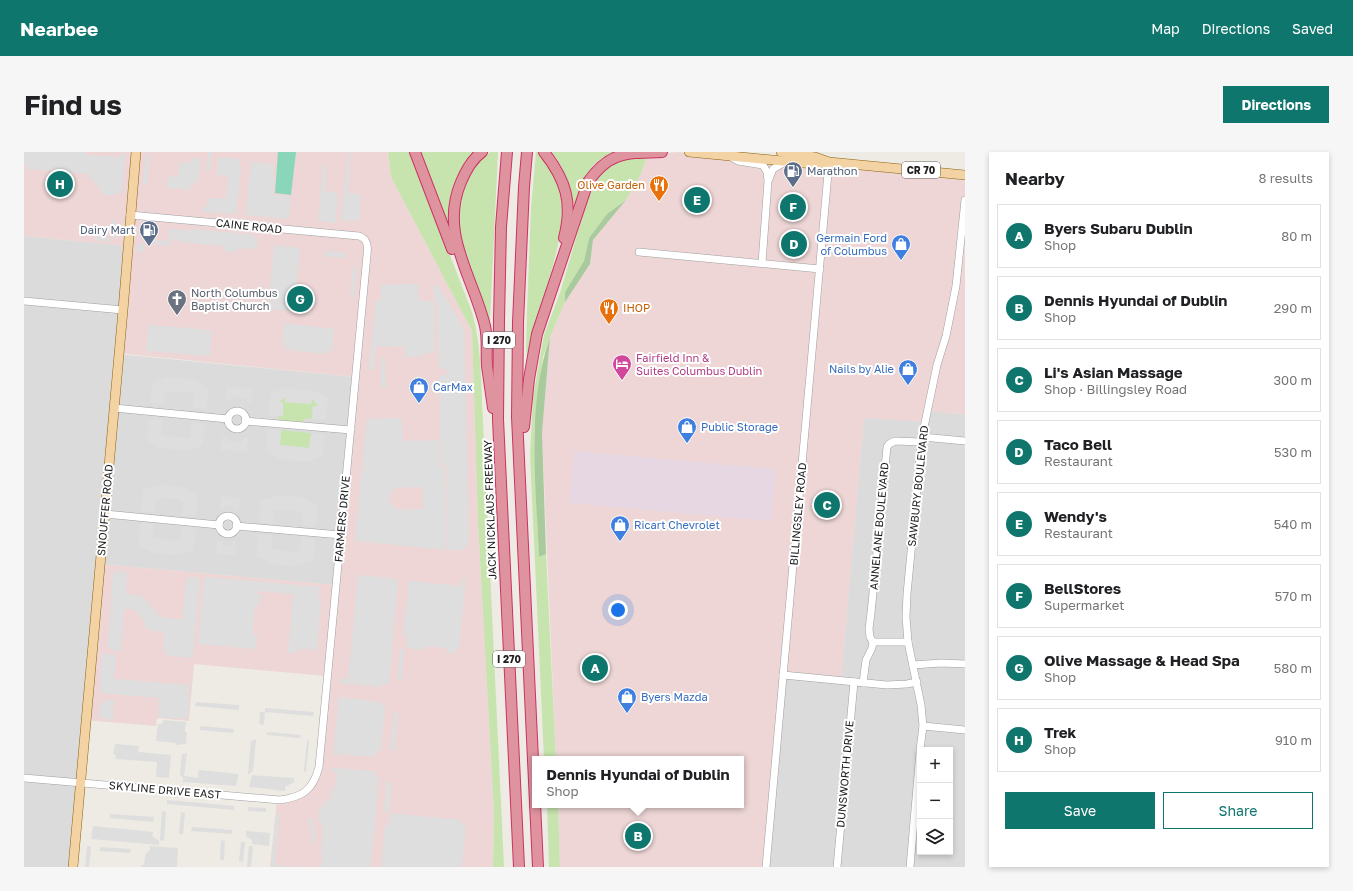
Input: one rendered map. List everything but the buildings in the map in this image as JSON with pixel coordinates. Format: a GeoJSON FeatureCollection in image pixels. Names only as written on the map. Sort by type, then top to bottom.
{"type":"FeatureCollection","features":[{"type":"Feature","properties":{"kind":"highway"},"geometry":{"type":"LineString","coordinates":[[415,152],[464,280],[476,300]]}},
{"type":"Feature","properties":{"kind":"highway"},"geometry":{"type":"LineString","coordinates":[[482,152],[470,164],[464,175],[454,203],[453,218],[455,237],[485,326],[487,366],[499,452]]}},
{"type":"Feature","properties":{"kind":"highway","name":"JACK NICKLAUS FREEWAY"},"geometry":{"type":"LineString","coordinates":[[507,152],[499,304],[498,418],[519,867]]}},
{"type":"Feature","properties":{"kind":"highway","name":"I 270"},"geometry":{"type":"LineString","coordinates":[[527,152],[518,323],[517,417],[533,756]]}},
{"type":"Feature","properties":{"kind":"highway"},"geometry":{"type":"LineString","coordinates":[[544,152],[555,166],[563,181],[567,198],[568,214],[552,289]]}},
{"type":"Feature","properties":{"kind":"highway"},"geometry":{"type":"LineString","coordinates":[[521,519],[524,415],[529,379],[538,334],[588,182],[596,169],[605,160],[615,155],[626,153],[662,152]]}},
{"type":"Feature","properties":{"kind":"highway","name":"I 270"},"geometry":{"type":"LineString","coordinates":[[535,808],[538,867]]}},
{"type":"Feature","properties":{"kind":"main road","name":"SNOUFFER ROAD"},"geometry":{"type":"LineString","coordinates":[[73,867],[136,152]]}},
{"type":"Feature","properties":{"kind":"main road","name":"CR 70"},"geometry":{"type":"LineString","coordinates":[[689,152],[785,162],[814,164],[829,162],[965,175]]}},
{"type":"Feature","properties":{"kind":"main road","name":"CR 70"},"geometry":{"type":"LineString","coordinates":[[781,152],[815,157],[829,162]]}},
{"type":"Feature","properties":{"kind":"street"},"geometry":{"type":"LineString","coordinates":[[729,156],[738,161],[763,166],[767,172],[768,179],[762,263]]}},
{"type":"Feature","properties":{"kind":"street"},"geometry":{"type":"LineString","coordinates":[[768,179],[773,169],[785,162]]}},
{"type":"Feature","properties":{"kind":"street","name":"BILLINGSLEY ROAD"},"geometry":{"type":"LineString","coordinates":[[766,867],[829,162]]}},
{"type":"Feature","properties":{"kind":"street","name":"SAWBURY BOULEVARD"},"geometry":{"type":"LineString","coordinates":[[920,747],[923,726],[921,704],[908,642],[907,594],[921,439],[937,365],[946,336],[957,280],[965,200]]}},
{"type":"Feature","properties":{"kind":"street","name":"CAINE ROAD"},"geometry":{"type":"LineString","coordinates":[[130,215],[359,236],[366,240]]}},
{"type":"Feature","properties":{"kind":"street","name":"FARMERS DRIVE"},"geometry":{"type":"LineString","coordinates":[[304,792],[312,785],[319,767],[368,255],[366,240]]}},
{"type":"Feature","properties":{"kind":"street"},"geometry":{"type":"LineString","coordinates":[[639,252],[820,269]]}},
{"type":"Feature","properties":{"kind":"street"},"geometry":{"type":"LineString","coordinates":[[24,301],[123,310]]}},
{"type":"Feature","properties":{"kind":"street"},"geometry":{"type":"LineString","coordinates":[[114,408],[228,419]]}},
{"type":"Feature","properties":{"kind":"street"},"geometry":{"type":"LineString","coordinates":[[238,411],[243,414],[245,421],[241,427],[236,428],[231,426],[228,419],[231,413],[238,411]]}},
{"type":"Feature","properties":{"kind":"street"},"geometry":{"type":"LineString","coordinates":[[245,421],[351,430]]}},
{"type":"Feature","properties":{"kind":"street","name":"ANNELANE BOULEVARD"},"geometry":{"type":"LineString","coordinates":[[873,642],[870,637],[869,629],[887,447],[896,440],[921,439],[965,441]]}},
{"type":"Feature","properties":{"kind":"street"},"geometry":{"type":"LineString","coordinates":[[105,514],[219,525]]}},
{"type":"Feature","properties":{"kind":"street"},"geometry":{"type":"LineString","coordinates":[[229,516],[234,520],[236,526],[234,531],[227,534],[220,530],[219,525],[222,518],[229,516]]}},
{"type":"Feature","properties":{"kind":"street"},"geometry":{"type":"LineString","coordinates":[[236,526],[341,535]]}},
{"type":"Feature","properties":{"kind":"street"},"geometry":{"type":"LineString","coordinates":[[864,683],[866,660],[872,648],[873,642],[908,642]]}},
{"type":"Feature","properties":{"kind":"street"},"geometry":{"type":"LineString","coordinates":[[913,665],[941,662],[965,664]]}},
{"type":"Feature","properties":{"kind":"street"},"geometry":{"type":"LineString","coordinates":[[783,675],[887,685],[917,682]]}},
{"type":"Feature","properties":{"kind":"street","name":"DUNSWORTH DRIVE"},"geometry":{"type":"LineString","coordinates":[[837,867],[854,682]]}},
{"type":"Feature","properties":{"kind":"street"},"geometry":{"type":"LineString","coordinates":[[923,726],[965,730]]}},
{"type":"Feature","properties":{"kind":"street","name":"SKYLINE DRIVE EAST"},"geometry":{"type":"LineString","coordinates":[[24,778],[280,800],[293,798],[304,792]]}},
{"type":"Feature","properties":{"kind":"street","name":"SAWBURY BOULEVARD"},"geometry":{"type":"LineString","coordinates":[[910,867],[917,783]]}},
{"type":"Feature","properties":{"kind":"shaded area"},"geometry":{"type":"Polygon","coordinates":[[[24,152],[388,152],[391,177],[472,331],[478,523],[494,814],[493,867],[270,867],[277,800],[288,800],[315,782],[326,676],[194,664],[189,721],[157,718],[156,726],[85,720],[99,564],[336,585],[355,377],[117,353],[127,246],[24,236],[24,152]]]}},
{"type":"Feature","properties":{"kind":"shaded area"},"geometry":{"type":"Polygon","coordinates":[[[24,152],[85,152],[85,155],[116,157],[125,154],[122,192],[112,195],[103,195],[99,186],[95,186],[95,181],[91,181],[87,174],[27,169],[28,164],[24,164],[24,152]]]}},
{"type":"Feature","properties":{"kind":"shaded area"},"geometry":{"type":"Polygon","coordinates":[[[208,152],[212,152],[210,171],[206,171],[208,152]]]}},
{"type":"Feature","properties":{"kind":"shaded area"},"geometry":{"type":"Polygon","coordinates":[[[348,152],[351,152],[348,193],[361,194],[359,221],[341,220],[348,152]]]}},
{"type":"Feature","properties":{"kind":"shaded area"},"geometry":{"type":"Polygon","coordinates":[[[678,152],[965,175],[965,414],[927,411],[925,422],[864,418],[841,681],[783,675],[766,867],[560,867],[558,808],[744,808],[744,756],[556,756],[542,433],[550,337],[565,302],[590,264],[593,240],[626,200],[640,176],[648,155],[678,152]]]}},
{"type":"Feature","properties":{"kind":"shaded area"},"geometry":{"type":"Polygon","coordinates":[[[146,155],[150,155],[147,184],[143,184],[146,155]]]}},
{"type":"Feature","properties":{"kind":"shaded area"},"geometry":{"type":"Polygon","coordinates":[[[218,157],[239,159],[241,169],[236,214],[202,212],[202,207],[207,207],[208,198],[226,199],[228,176],[217,175],[218,157]]]}},
{"type":"Feature","properties":{"kind":"shaded area"},"geometry":{"type":"Polygon","coordinates":[[[192,158],[200,159],[199,181],[191,185],[190,190],[167,188],[168,176],[178,177],[180,162],[191,163],[192,158]]]}},
{"type":"Feature","properties":{"kind":"shaded area"},"geometry":{"type":"Polygon","coordinates":[[[251,162],[274,164],[273,178],[275,178],[273,194],[291,197],[289,219],[246,215],[251,162]]]}},
{"type":"Feature","properties":{"kind":"shaded area"},"geometry":{"type":"Polygon","coordinates":[[[323,166],[327,166],[325,191],[338,193],[336,223],[318,221],[323,166]]]}},
{"type":"Feature","properties":{"kind":"shaded area"},"geometry":{"type":"Polygon","coordinates":[[[112,220],[116,220],[115,238],[111,237],[112,220]]]}},
{"type":"Feature","properties":{"kind":"shaded area"},"geometry":{"type":"Polygon","coordinates":[[[169,229],[192,231],[193,229],[254,235],[254,239],[258,239],[256,249],[238,248],[238,252],[224,251],[224,246],[180,242],[180,240],[172,239],[171,246],[154,244],[154,240],[168,241],[169,229]]]}},
{"type":"Feature","properties":{"kind":"shaded area"},"geometry":{"type":"Polygon","coordinates":[[[24,236],[127,246],[117,354],[355,377],[336,585],[99,564],[72,867],[24,867],[24,236]]]}},
{"type":"Feature","properties":{"kind":"shaded area"},"geometry":{"type":"Polygon","coordinates":[[[95,236],[110,238],[110,242],[95,240],[95,236]]]}},
{"type":"Feature","properties":{"kind":"shaded area"},"geometry":{"type":"Polygon","coordinates":[[[138,243],[145,244],[144,253],[137,252],[138,243]]]}},
{"type":"Feature","properties":{"kind":"shaded area"},"geometry":{"type":"Polygon","coordinates":[[[274,245],[300,248],[294,311],[268,309],[274,245]]]}},
{"type":"Feature","properties":{"kind":"shaded area"},"geometry":{"type":"Polygon","coordinates":[[[325,251],[346,253],[346,258],[324,256],[325,251]]]}},
{"type":"Feature","properties":{"kind":"shaded area"},"geometry":{"type":"Polygon","coordinates":[[[353,267],[357,267],[354,297],[350,297],[353,267]]]}},
{"type":"Feature","properties":{"kind":"shaded area"},"geometry":{"type":"Polygon","coordinates":[[[418,284],[419,301],[434,301],[435,353],[423,353],[423,356],[405,357],[405,347],[376,346],[374,370],[369,370],[376,300],[381,300],[381,285],[418,284]]]}},
{"type":"Feature","properties":{"kind":"shaded area"},"geometry":{"type":"Polygon","coordinates":[[[437,284],[464,329],[469,545],[465,545],[465,550],[448,550],[446,465],[441,465],[439,376],[446,375],[446,369],[439,369],[437,302],[434,297],[433,287],[437,284]]]}},
{"type":"Feature","properties":{"kind":"shaded area"},"geometry":{"type":"Polygon","coordinates":[[[284,323],[334,329],[332,350],[328,351],[328,354],[286,350],[282,345],[284,323]]]}},
{"type":"Feature","properties":{"kind":"shaded area"},"geometry":{"type":"Polygon","coordinates":[[[149,325],[212,330],[210,356],[146,351],[149,325]]]}},
{"type":"Feature","properties":{"kind":"shaded area"},"geometry":{"type":"Polygon","coordinates":[[[381,358],[385,358],[386,387],[381,388],[381,358]]]}},
{"type":"Feature","properties":{"kind":"shaded area"},"geometry":{"type":"Polygon","coordinates":[[[166,377],[196,380],[208,388],[207,409],[193,408],[194,393],[165,391],[164,404],[150,403],[152,383],[166,377]]]}},
{"type":"Feature","properties":{"kind":"shaded area"},"geometry":{"type":"Polygon","coordinates":[[[227,387],[252,389],[251,402],[247,402],[247,398],[231,396],[231,401],[226,400],[227,387]]]}},
{"type":"Feature","properties":{"kind":"shaded area"},"geometry":{"type":"Polygon","coordinates":[[[285,388],[315,391],[328,398],[326,420],[312,419],[313,406],[318,405],[312,399],[311,404],[285,402],[284,397],[280,401],[283,403],[283,416],[269,415],[271,393],[285,388]]]}},
{"type":"Feature","properties":{"kind":"shaded area"},"geometry":{"type":"Polygon","coordinates":[[[927,411],[965,414],[965,867],[769,867],[783,675],[841,680],[864,417],[925,422],[927,411]]]}},
{"type":"Feature","properties":{"kind":"shaded area"},"geometry":{"type":"Polygon","coordinates":[[[402,418],[403,441],[439,440],[439,467],[444,467],[447,550],[355,541],[367,419],[402,418]],[[422,487],[394,488],[394,493],[390,493],[390,505],[394,505],[395,509],[423,509],[422,487]]]}},
{"type":"Feature","properties":{"kind":"shaded area"},"geometry":{"type":"Polygon","coordinates":[[[149,419],[162,419],[161,435],[190,438],[192,422],[205,424],[203,445],[188,451],[159,448],[147,440],[149,419]]]}},
{"type":"Feature","properties":{"kind":"shaded area"},"geometry":{"type":"Polygon","coordinates":[[[267,429],[281,430],[280,445],[309,448],[311,433],[325,434],[323,455],[307,462],[279,459],[266,451],[267,429]]]}},
{"type":"Feature","properties":{"kind":"shaded area"},"geometry":{"type":"Polygon","coordinates":[[[223,436],[227,437],[227,441],[242,442],[243,438],[248,438],[247,452],[221,450],[223,436]]]}},
{"type":"Feature","properties":{"kind":"shaded area"},"geometry":{"type":"Polygon","coordinates":[[[574,451],[776,469],[771,521],[569,503],[574,451]]]}},
{"type":"Feature","properties":{"kind":"shaded area"},"geometry":{"type":"Polygon","coordinates":[[[161,484],[183,487],[198,495],[196,517],[182,516],[184,502],[177,499],[156,499],[154,512],[141,511],[143,489],[161,484]]]}},
{"type":"Feature","properties":{"kind":"shaded area"},"geometry":{"type":"Polygon","coordinates":[[[279,495],[302,497],[318,506],[316,527],[302,526],[303,513],[296,510],[274,510],[273,523],[259,523],[261,501],[279,495]]]}},
{"type":"Feature","properties":{"kind":"shaded area"},"geometry":{"type":"Polygon","coordinates":[[[221,496],[240,498],[239,511],[234,511],[234,507],[225,506],[224,510],[220,510],[221,496]]]}},
{"type":"Feature","properties":{"kind":"shaded area"},"geometry":{"type":"Polygon","coordinates":[[[140,523],[154,523],[152,538],[174,541],[181,540],[182,526],[196,528],[193,551],[177,555],[154,553],[138,546],[140,523]]]}},
{"type":"Feature","properties":{"kind":"shaded area"},"geometry":{"type":"Polygon","coordinates":[[[258,534],[272,535],[271,548],[292,552],[300,551],[301,537],[315,538],[313,560],[295,566],[272,564],[256,556],[258,534]]]}},
{"type":"Feature","properties":{"kind":"shaded area"},"geometry":{"type":"Polygon","coordinates":[[[217,540],[222,541],[221,545],[231,546],[232,541],[236,542],[235,555],[216,554],[217,540]]]}},
{"type":"Feature","properties":{"kind":"shaded area"},"geometry":{"type":"Polygon","coordinates":[[[118,570],[124,571],[123,573],[127,573],[126,594],[142,596],[160,617],[182,619],[187,577],[200,578],[193,658],[166,656],[167,651],[163,651],[164,632],[148,630],[136,611],[131,609],[124,609],[121,651],[108,648],[113,572],[118,572],[118,570]]]}},
{"type":"Feature","properties":{"kind":"shaded area"},"geometry":{"type":"Polygon","coordinates":[[[358,575],[398,579],[389,684],[383,683],[382,687],[340,683],[340,679],[348,679],[358,575]]]}},
{"type":"Feature","properties":{"kind":"shaded area"},"geometry":{"type":"Polygon","coordinates":[[[204,577],[319,587],[318,599],[321,599],[317,650],[300,649],[294,653],[288,653],[293,594],[257,591],[256,594],[261,594],[259,606],[255,606],[252,634],[257,635],[256,649],[198,644],[204,577]]]}},
{"type":"Feature","properties":{"kind":"shaded area"},"geometry":{"type":"Polygon","coordinates":[[[462,578],[466,578],[459,649],[455,649],[455,653],[447,653],[447,648],[426,646],[425,650],[406,648],[407,636],[403,635],[409,581],[461,586],[462,578]]]}},
{"type":"Feature","properties":{"kind":"shaded area"},"geometry":{"type":"Polygon","coordinates":[[[400,649],[404,650],[402,680],[397,679],[400,649]]]}},
{"type":"Feature","properties":{"kind":"shaded area"},"geometry":{"type":"Polygon","coordinates":[[[102,653],[116,655],[114,679],[190,685],[188,719],[158,717],[159,698],[102,693],[100,691],[100,680],[102,653]]]}},
{"type":"Feature","properties":{"kind":"shaded area"},"geometry":{"type":"Polygon","coordinates":[[[339,697],[381,702],[381,705],[385,706],[381,751],[376,751],[375,757],[333,754],[339,697]]]}},
{"type":"Feature","properties":{"kind":"shaded area"},"geometry":{"type":"Polygon","coordinates":[[[110,699],[114,699],[113,719],[99,718],[100,704],[110,699]]]}},
{"type":"Feature","properties":{"kind":"shaded area"},"geometry":{"type":"Polygon","coordinates":[[[196,702],[239,705],[239,710],[195,706],[196,702]]]}},
{"type":"Feature","properties":{"kind":"shaded area"},"geometry":{"type":"Polygon","coordinates":[[[265,708],[314,712],[313,716],[265,712],[265,708]]]}},
{"type":"Feature","properties":{"kind":"shaded area"},"geometry":{"type":"Polygon","coordinates":[[[260,712],[265,712],[264,725],[259,724],[260,712]]]}},
{"type":"Feature","properties":{"kind":"shaded area"},"geometry":{"type":"Polygon","coordinates":[[[394,712],[398,712],[395,750],[390,750],[394,712]]]}},
{"type":"Feature","properties":{"kind":"shaded area"},"geometry":{"type":"Polygon","coordinates":[[[163,720],[186,722],[186,744],[176,745],[176,743],[156,741],[158,724],[162,724],[163,720]]]}},
{"type":"Feature","properties":{"kind":"shaded area"},"geometry":{"type":"Polygon","coordinates":[[[200,726],[234,729],[233,733],[200,730],[200,726]]]}},
{"type":"Feature","properties":{"kind":"shaded area"},"geometry":{"type":"Polygon","coordinates":[[[267,732],[301,735],[300,738],[267,735],[267,732]]]}},
{"type":"Feature","properties":{"kind":"shaded area"},"geometry":{"type":"Polygon","coordinates":[[[256,739],[253,771],[248,775],[251,741],[256,739]]]}},
{"type":"Feature","properties":{"kind":"shaded area"},"geometry":{"type":"Polygon","coordinates":[[[307,740],[309,741],[306,772],[304,771],[307,740]]]}},
{"type":"Feature","properties":{"kind":"shaded area"},"geometry":{"type":"Polygon","coordinates":[[[115,744],[139,746],[138,752],[171,755],[169,778],[156,777],[157,762],[115,759],[116,755],[113,754],[115,744]]]}},
{"type":"Feature","properties":{"kind":"shaded area"},"geometry":{"type":"Polygon","coordinates":[[[187,753],[184,776],[198,778],[199,770],[239,774],[236,786],[183,782],[183,777],[180,776],[182,754],[187,753]]]}},
{"type":"Feature","properties":{"kind":"shaded area"},"geometry":{"type":"Polygon","coordinates":[[[332,768],[375,771],[375,776],[379,776],[371,867],[321,867],[323,825],[321,825],[321,821],[319,821],[319,807],[323,807],[323,803],[330,799],[330,795],[335,786],[337,772],[331,772],[332,768]]]}},
{"type":"Feature","properties":{"kind":"shaded area"},"geometry":{"type":"Polygon","coordinates":[[[252,775],[294,778],[294,782],[285,787],[285,791],[249,787],[252,775]]]}},
{"type":"Feature","properties":{"kind":"shaded area"},"geometry":{"type":"Polygon","coordinates":[[[387,782],[392,782],[389,812],[384,812],[387,782]]]}},
{"type":"Feature","properties":{"kind":"shaded area"},"geometry":{"type":"Polygon","coordinates":[[[167,800],[234,806],[234,810],[167,804],[167,800]]]}},
{"type":"Feature","properties":{"kind":"shaded area"},"geometry":{"type":"Polygon","coordinates":[[[248,807],[266,808],[266,812],[248,811],[248,807]]]}},
{"type":"Feature","properties":{"kind":"shaded area"},"geometry":{"type":"Polygon","coordinates":[[[162,811],[166,812],[164,841],[160,840],[162,811]]]}},
{"type":"Feature","properties":{"kind":"shaded area"},"geometry":{"type":"Polygon","coordinates":[[[181,812],[185,813],[183,834],[179,834],[181,812]]]}},
{"type":"Feature","properties":{"kind":"shaded area"},"geometry":{"type":"Polygon","coordinates":[[[390,813],[461,820],[461,824],[466,825],[462,867],[381,867],[385,825],[389,825],[390,813]]]}},
{"type":"Feature","properties":{"kind":"shaded area"},"geometry":{"type":"Polygon","coordinates":[[[110,814],[154,817],[153,822],[110,818],[110,814]]]}},
{"type":"Feature","properties":{"kind":"shaded area"},"geometry":{"type":"Polygon","coordinates":[[[276,814],[280,814],[275,865],[297,867],[271,867],[276,814]]]}},
{"type":"Feature","properties":{"kind":"shaded area"},"geometry":{"type":"Polygon","coordinates":[[[311,817],[315,828],[315,842],[311,842],[311,829],[307,819],[311,817]]]}},
{"type":"Feature","properties":{"kind":"shaded area"},"geometry":{"type":"Polygon","coordinates":[[[93,826],[153,832],[152,836],[159,841],[159,845],[91,839],[93,826]]]}},
{"type":"Feature","properties":{"kind":"shaded area"},"geometry":{"type":"Polygon","coordinates":[[[192,827],[232,830],[232,834],[191,831],[192,827]]]}},
{"type":"Feature","properties":{"kind":"shaded area"},"geometry":{"type":"Polygon","coordinates":[[[246,831],[270,833],[269,846],[252,844],[252,840],[246,836],[246,831]]]}},
{"type":"Feature","properties":{"kind":"shaded area"},"geometry":{"type":"Polygon","coordinates":[[[221,840],[225,841],[224,860],[220,860],[221,840]]]}},
{"type":"Feature","properties":{"kind":"shaded area"},"geometry":{"type":"Polygon","coordinates":[[[241,842],[245,842],[243,862],[239,861],[241,842]]]}},
{"type":"Feature","properties":{"kind":"shaded area"},"geometry":{"type":"Polygon","coordinates":[[[87,846],[91,846],[89,867],[85,867],[87,846]]]}},
{"type":"Feature","properties":{"kind":"shaded area"},"geometry":{"type":"Polygon","coordinates":[[[150,846],[178,848],[177,867],[141,867],[141,865],[144,865],[145,855],[150,850],[150,846]]]}},
{"type":"Feature","properties":{"kind":"shaded area"},"geometry":{"type":"Polygon","coordinates":[[[249,846],[253,846],[251,867],[247,867],[249,846]]]}},
{"type":"Feature","properties":{"kind":"shaded area"},"geometry":{"type":"Polygon","coordinates":[[[100,847],[131,849],[130,853],[100,851],[100,847]]]}},
{"type":"Feature","properties":{"kind":"green space"},"geometry":{"type":"Polygon","coordinates":[[[278,152],[296,152],[291,195],[275,193],[278,152]]]}},
{"type":"Feature","properties":{"kind":"green space"},"geometry":{"type":"Polygon","coordinates":[[[388,152],[410,152],[472,312],[478,339],[504,867],[493,867],[494,814],[478,523],[472,331],[391,177],[388,152]]]}},
{"type":"Feature","properties":{"kind":"green space"},"geometry":{"type":"Polygon","coordinates":[[[420,152],[474,152],[462,168],[454,185],[451,194],[448,224],[446,224],[420,152]]]}},
{"type":"Feature","properties":{"kind":"green space"},"geometry":{"type":"Polygon","coordinates":[[[490,152],[498,152],[490,321],[488,321],[463,249],[458,222],[459,209],[466,184],[480,161],[490,152]]]}},
{"type":"Feature","properties":{"kind":"green space"},"geometry":{"type":"Polygon","coordinates":[[[536,152],[538,152],[550,166],[557,178],[561,201],[561,219],[555,257],[527,359],[526,348],[531,208],[536,152]]]}},
{"type":"Feature","properties":{"kind":"green space"},"geometry":{"type":"Polygon","coordinates":[[[552,152],[613,152],[599,160],[589,171],[576,208],[574,207],[564,171],[552,152]]]}},
{"type":"Feature","properties":{"kind":"green space"},"geometry":{"type":"Polygon","coordinates":[[[648,155],[640,176],[626,200],[607,214],[589,238],[584,261],[565,292],[565,302],[543,357],[534,431],[539,557],[546,554],[556,756],[544,756],[530,455],[533,397],[544,335],[560,293],[592,184],[610,162],[648,155]]]}},
{"type":"Feature","properties":{"kind":"green space"},"geometry":{"type":"Polygon","coordinates":[[[626,200],[593,240],[590,264],[565,302],[565,292],[584,261],[589,238],[607,214],[626,200]]]}},
{"type":"Feature","properties":{"kind":"green space"},"geometry":{"type":"Polygon","coordinates":[[[550,337],[542,433],[546,554],[539,557],[534,446],[535,418],[543,364],[550,337]]]}},
{"type":"Feature","properties":{"kind":"green space"},"geometry":{"type":"Polygon","coordinates":[[[284,397],[285,402],[311,404],[312,399],[316,402],[318,406],[313,406],[312,419],[305,418],[303,423],[298,421],[279,421],[279,416],[282,416],[280,401],[284,397]]]}},
{"type":"Feature","properties":{"kind":"green space"},"geometry":{"type":"Polygon","coordinates":[[[281,430],[311,433],[310,448],[280,445],[281,430]]]}},
{"type":"Feature","properties":{"kind":"green space"},"geometry":{"type":"Polygon","coordinates":[[[547,808],[558,808],[560,867],[549,867],[547,808]]]}},
{"type":"Feature","properties":{"kind":"place","name":"Trek"},"geometry":{"type":"Point","coordinates":[60,184]}},
{"type":"Feature","properties":{"kind":"place","name":"Marathon"},"geometry":{"type":"Point","coordinates":[793,188]}},
{"type":"Feature","properties":{"kind":"place","name":"Wendy's"},"geometry":{"type":"Point","coordinates":[697,200]}},
{"type":"Feature","properties":{"kind":"place","name":"Olive Garden"},"geometry":{"type":"Point","coordinates":[659,202]}},
{"type":"Feature","properties":{"kind":"place","name":"BellStores"},"geometry":{"type":"Point","coordinates":[793,207]}},
{"type":"Feature","properties":{"kind":"place","name":"Taco Bell"},"geometry":{"type":"Point","coordinates":[794,244]}},
{"type":"Feature","properties":{"kind":"place","name":"Dairy Mart"},"geometry":{"type":"Point","coordinates":[149,247]}},
{"type":"Feature","properties":{"kind":"place","name":"Germain Ford of Columbus"},"geometry":{"type":"Point","coordinates":[901,261]}},
{"type":"Feature","properties":{"kind":"place","name":"Olive Massage & Head Spa"},"geometry":{"type":"Point","coordinates":[300,299]}},
{"type":"Feature","properties":{"kind":"place","name":"North Columbus Baptist Church"},"geometry":{"type":"Point","coordinates":[177,316]}},
{"type":"Feature","properties":{"kind":"place","name":"IHOP"},"geometry":{"type":"Point","coordinates":[609,325]}},
{"type":"Feature","properties":{"kind":"place","name":"Fairfield Inn & Suites Columbus Dublin"},"geometry":{"type":"Point","coordinates":[622,381]}},
{"type":"Feature","properties":{"kind":"place","name":"Nails by Alie"},"geometry":{"type":"Point","coordinates":[908,386]}},
{"type":"Feature","properties":{"kind":"place","name":"CarMax"},"geometry":{"type":"Point","coordinates":[419,404]}},
{"type":"Feature","properties":{"kind":"place","name":"Public Storage"},"geometry":{"type":"Point","coordinates":[687,444]}},
{"type":"Feature","properties":{"kind":"place","name":"Li's Asian Massage"},"geometry":{"type":"Point","coordinates":[827,505]}},
{"type":"Feature","properties":{"kind":"place","name":"Ricart Chevrolet"},"geometry":{"type":"Point","coordinates":[620,542]}},
{"type":"Feature","properties":{"kind":"place","name":"Byers Subaru Dublin"},"geometry":{"type":"Point","coordinates":[595,668]}},
{"type":"Feature","properties":{"kind":"place","name":"Byers Mazda"},"geometry":{"type":"Point","coordinates":[627,714]}},
{"type":"Feature","properties":{"kind":"place","name":"Dennis Hyundai of Dublin"},"geometry":{"type":"Point","coordinates":[638,836]}}]}
